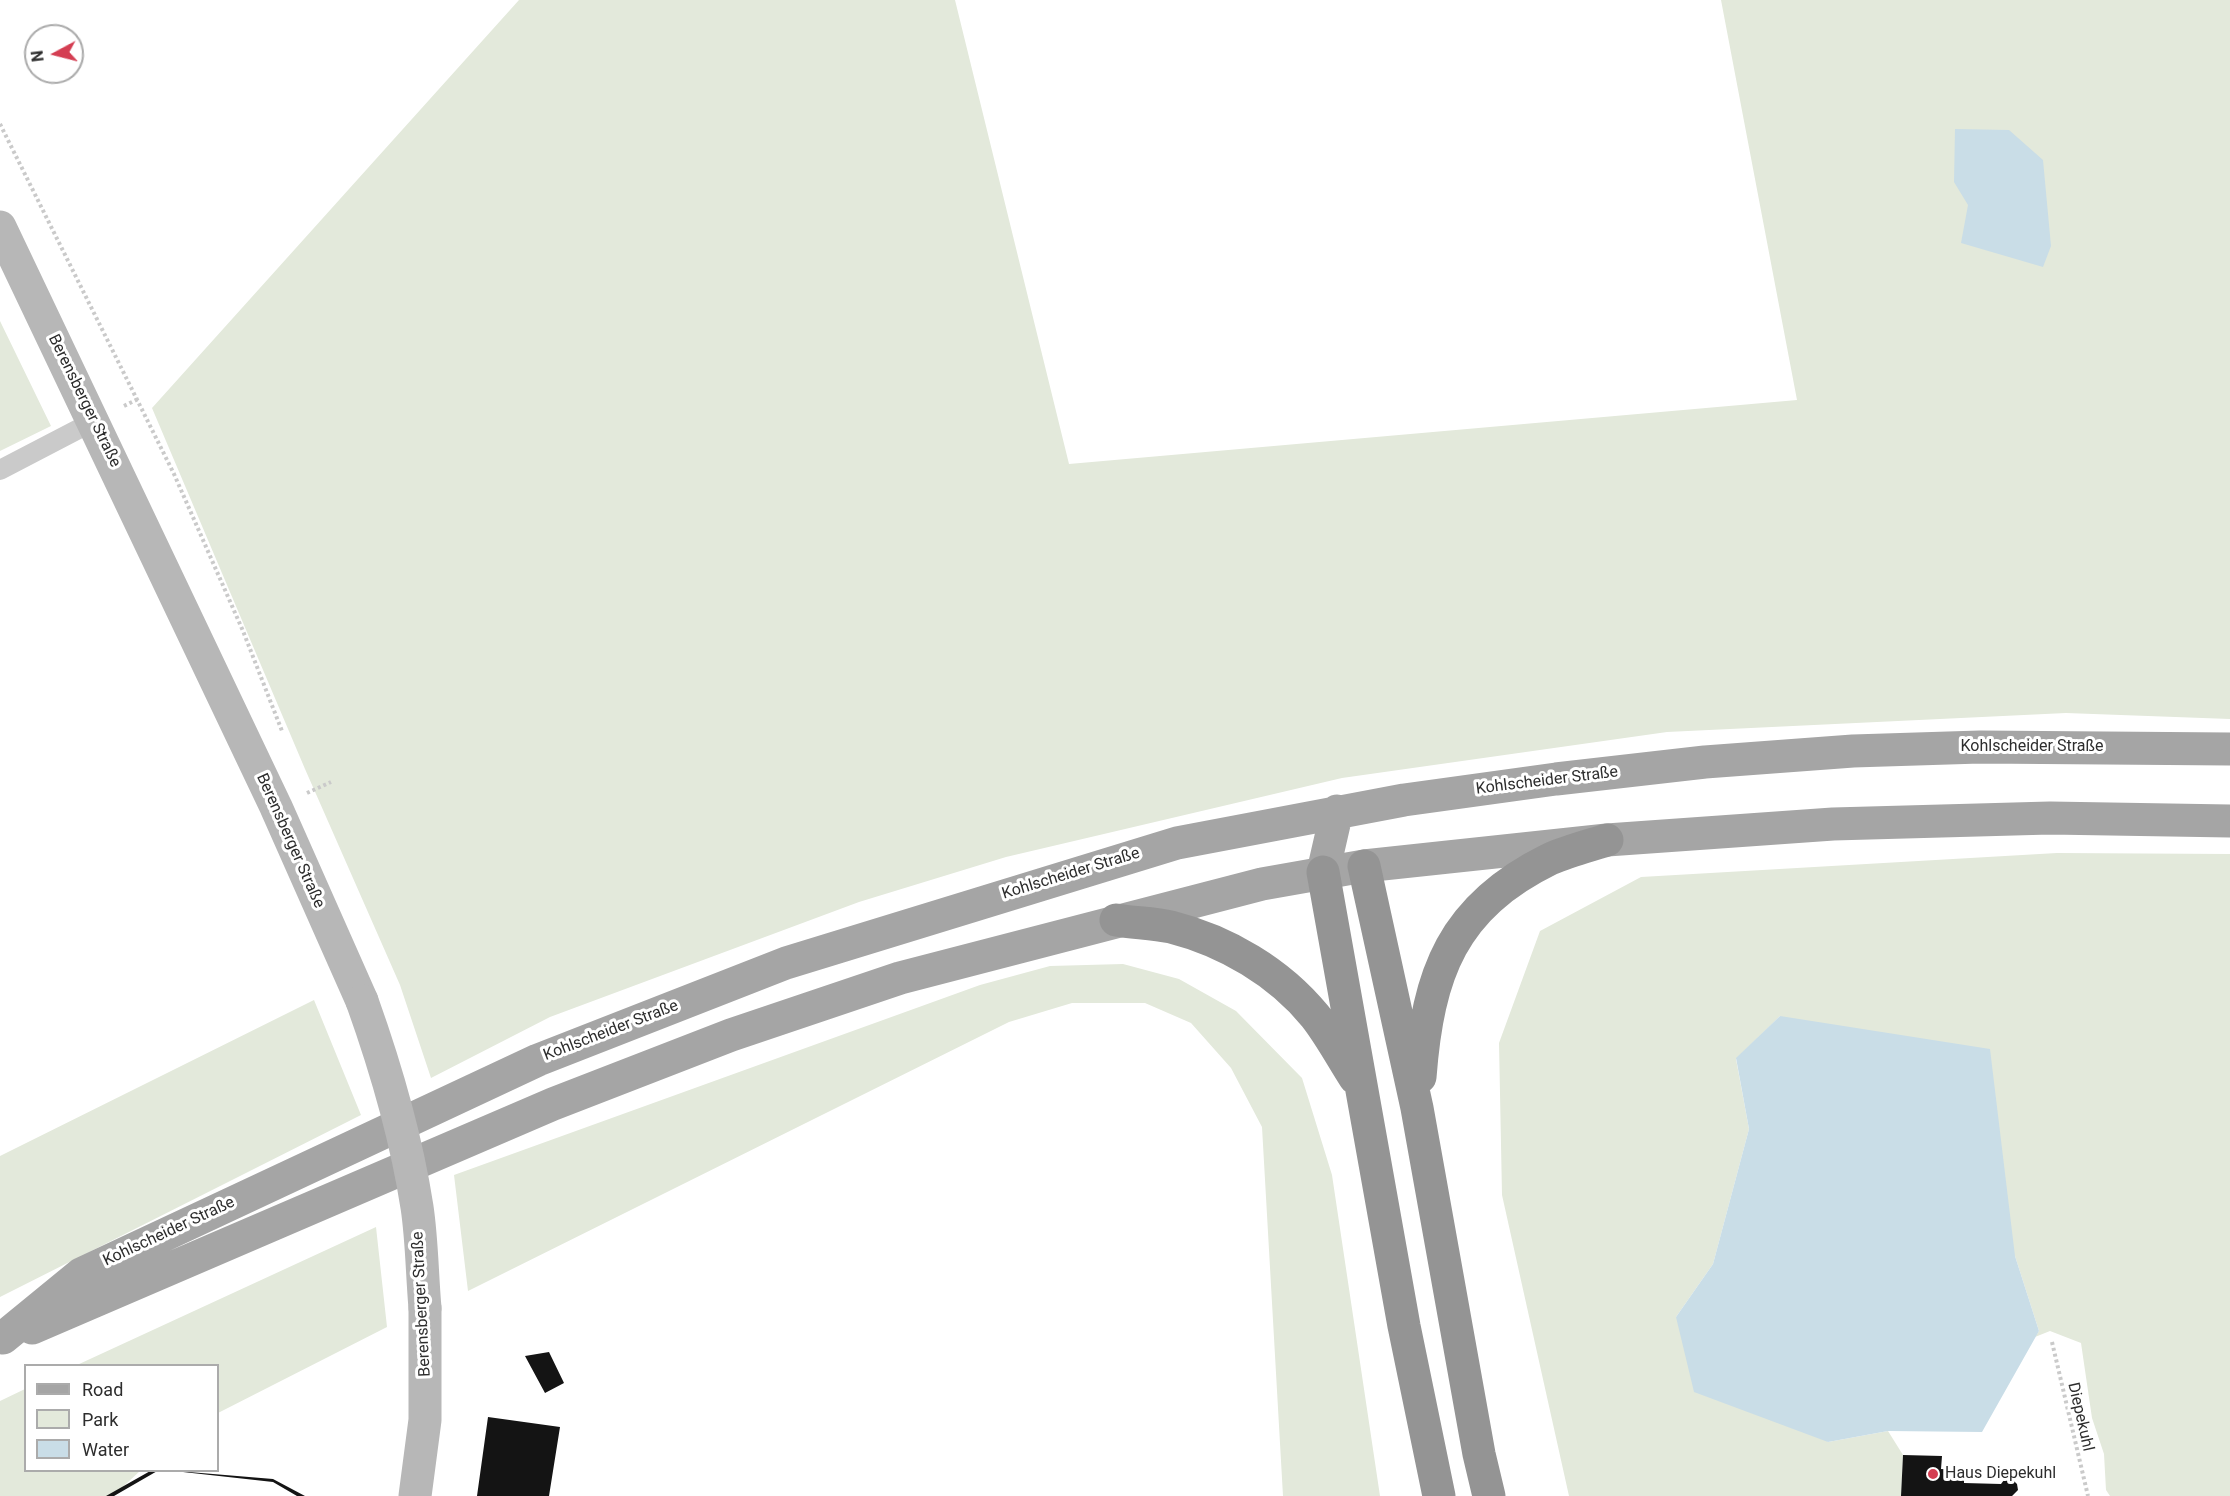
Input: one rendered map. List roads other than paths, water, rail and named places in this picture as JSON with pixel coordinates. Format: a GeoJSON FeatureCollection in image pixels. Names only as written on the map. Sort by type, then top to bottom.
{"type":"FeatureCollection","features":[{"type":"Feature","properties":{"kind":"highway"},"geometry":{"type":"LineString","coordinates":[[1417,1108],[1423,1037],[1433,984],[1463,928],[1501,888],[1551,858],[1607,840]]}},
{"type":"Feature","properties":{"kind":"highway"},"geometry":{"type":"LineString","coordinates":[[1364,866],[1417,1108],[1479,1454],[1489,1496]]}},
{"type":"Feature","properties":{"kind":"highway"},"geometry":{"type":"LineString","coordinates":[[1323,872],[1404,1326],[1439,1496]]}},
{"type":"Feature","properties":{"kind":"highway"},"geometry":{"type":"LineString","coordinates":[[1116,921],[1170,927],[1202,937],[1252,961],[1278,981],[1314,1016],[1364,1093]]}},
{"type":"Feature","properties":{"kind":"main road","name":"Kohlscheider Straße"},"geometry":{"type":"LineString","coordinates":[[2,1339],[81,1274],[538,1060],[786,963],[923,918],[1177,843],[1337,810],[1556,778],[1705,762],[1841,752],[1980,747],[2230,749]]}},
{"type":"Feature","properties":{"kind":"main road"},"geometry":{"type":"LineString","coordinates":[[1337,810],[1364,866]]}},
{"type":"Feature","properties":{"kind":"main road"},"geometry":{"type":"LineString","coordinates":[[1323,872],[1337,810]]}},
{"type":"Feature","properties":{"kind":"main road","name":"Kohlscheider Straße"},"geometry":{"type":"LineString","coordinates":[[2,1339],[553,1104],[731,1035],[900,978],[1116,921],[1323,872],[1607,840],[1856,823],[2050,818],[2230,821]]}},
{"type":"Feature","properties":{"kind":"street","name":"Berensberger Straße"},"geometry":{"type":"LineString","coordinates":[[0,227],[276,807],[362,1001],[384,1065],[403,1136],[417,1208],[425,1308],[425,1420],[415,1496]]}},
{"type":"Feature","properties":{"kind":"lane"},"geometry":{"type":"LineString","coordinates":[[0,470],[94,421]]}},
{"type":"Feature","properties":{"kind":"water"},"geometry":{"type":"Polygon","coordinates":[[[1955,129],[2009,130],[2043,160],[2051,246],[2043,267],[1961,243],[1968,205],[1954,182],[1955,129]]]}},
{"type":"Feature","properties":{"kind":"water"},"geometry":{"type":"Polygon","coordinates":[[[1780,1016],[1990,1049],[2015,1256],[2039,1331],[1982,1432],[1888,1431],[1828,1442],[1694,1392],[1676,1317],[1713,1264],[1749,1129],[1736,1058],[1780,1016]]]}},
{"type":"Feature","properties":{"kind":"place","name":"Haus Diepekuhl"},"geometry":{"type":"Point","coordinates":[1933,1474]}}]}
